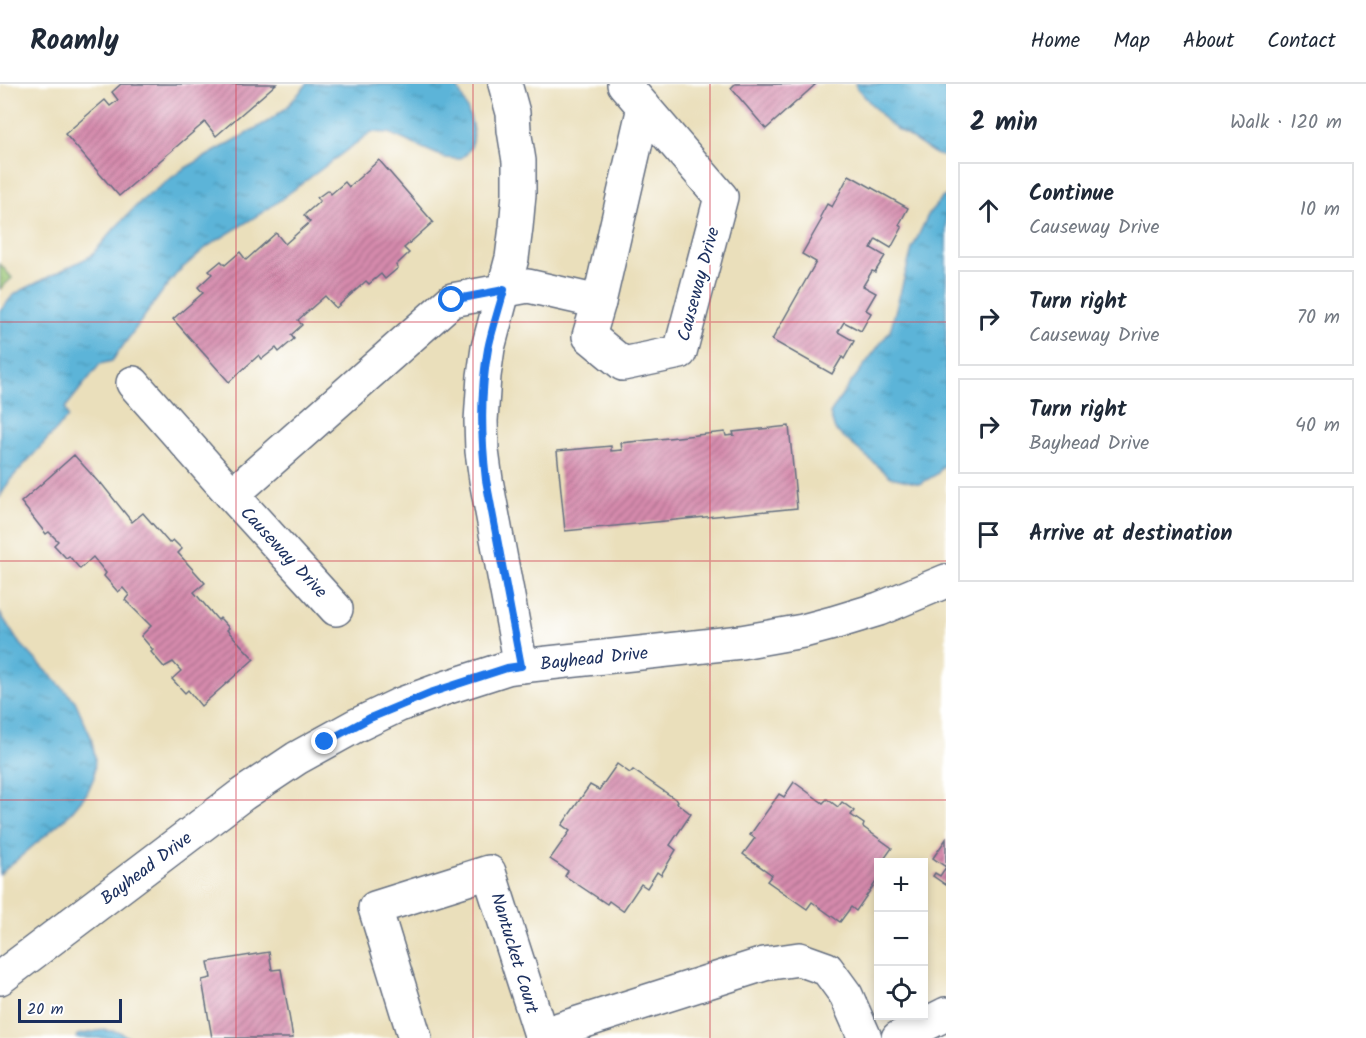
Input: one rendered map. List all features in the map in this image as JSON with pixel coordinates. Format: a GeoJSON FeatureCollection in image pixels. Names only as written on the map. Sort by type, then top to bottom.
{"type":"FeatureCollection","features":[{"type":"Feature","properties":{"kind":"street"},"geometry":{"type":"LineString","coordinates":[[505,84],[513,113],[520,177],[512,258],[488,348],[481,421],[486,480],[521,666]]}},
{"type":"Feature","properties":{"kind":"street","name":"Causeway Drive"},"geometry":{"type":"LineString","coordinates":[[634,96],[721,197],[680,352],[623,364],[590,336],[599,302],[634,96]]}},
{"type":"Feature","properties":{"kind":"street","name":"Causeway Drive"},"geometry":{"type":"LineString","coordinates":[[231,495],[452,300],[528,286],[599,302]]}},
{"type":"Feature","properties":{"kind":"street","name":"Causeway Drive"},"geometry":{"type":"LineString","coordinates":[[133,383],[231,495],[336,609]]}},
{"type":"Feature","properties":{"kind":"street","name":"Bayhead Drive"},"geometry":{"type":"LineString","coordinates":[[0,978],[243,794],[297,758],[399,705],[445,687],[507,668],[741,642],[803,631],[879,609],[946,581]]}},
{"type":"Feature","properties":{"kind":"street","name":"Nantucket Court"},"geometry":{"type":"LineString","coordinates":[[415,1038],[375,908],[489,872],[541,1037]]}},
{"type":"Feature","properties":{"kind":"street"},"geometry":{"type":"LineString","coordinates":[[541,1037],[764,963],[799,958],[827,969],[846,995],[865,1038]]}},
{"type":"Feature","properties":{"kind":"street"},"geometry":{"type":"LineString","coordinates":[[898,1038],[946,1014]]}},
{"type":"Feature","properties":{"kind":"green space"},"geometry":{"type":"Polygon","coordinates":[[[0,264],[12,278],[0,289],[0,264]]]}},
{"type":"Feature","properties":{"kind":"water"},"geometry":{"type":"Polygon","coordinates":[[[307,84],[456,84],[473,128],[471,146],[459,159],[445,158],[389,133],[371,132],[268,209],[208,246],[178,272],[112,361],[100,364],[65,408],[68,417],[10,480],[0,497],[0,311],[14,294],[91,256],[141,201],[182,170],[267,122],[287,107],[307,84]]]}},
{"type":"Feature","properties":{"kind":"water"},"geometry":{"type":"Polygon","coordinates":[[[855,84],[946,84],[946,157],[937,155],[889,124],[855,84]]]}},
{"type":"Feature","properties":{"kind":"water"},"geometry":{"type":"Polygon","coordinates":[[[946,196],[946,463],[937,474],[920,484],[891,477],[835,430],[830,414],[890,331],[912,249],[929,213],[946,196]]]}},
{"type":"Feature","properties":{"kind":"water"},"geometry":{"type":"Polygon","coordinates":[[[0,613],[17,640],[75,701],[91,737],[95,757],[94,777],[87,793],[68,816],[0,874],[0,613]]]}},
{"type":"Feature","properties":{"kind":"water"},"geometry":{"type":"Polygon","coordinates":[[[103,1030],[120,1032],[129,1038],[76,1038],[77,1035],[103,1030]]]}},
{"type":"Feature","properties":{"kind":"building"},"geometry":{"type":"Polygon","coordinates":[[[121,84],[276,84],[216,136],[205,122],[119,196],[65,134],[105,100],[110,106],[118,100],[112,92],[121,84]]]}},
{"type":"Feature","properties":{"kind":"building"},"geometry":{"type":"Polygon","coordinates":[[[735,84],[816,84],[766,129],[731,88],[735,84]]]}},
{"type":"Feature","properties":{"kind":"building"},"geometry":{"type":"Polygon","coordinates":[[[379,160],[433,222],[404,248],[409,253],[396,265],[398,268],[385,279],[381,274],[369,284],[366,281],[336,308],[325,296],[298,320],[302,325],[291,335],[294,339],[279,352],[276,348],[262,359],[259,355],[229,382],[173,319],[203,293],[198,287],[212,274],[209,271],[221,261],[225,265],[240,252],[246,260],[276,233],[285,244],[310,222],[304,215],[320,201],[317,198],[328,190],[331,194],[345,182],[349,187],[379,160]]]}},
{"type":"Feature","properties":{"kind":"building"},"geometry":{"type":"Polygon","coordinates":[[[849,175],[908,208],[899,225],[902,228],[891,248],[876,239],[871,248],[885,256],[863,286],[876,293],[866,310],[871,313],[861,331],[844,322],[838,332],[854,341],[832,374],[772,340],[816,262],[802,254],[822,219],[820,217],[827,204],[832,207],[849,175]]]}},
{"type":"Feature","properties":{"kind":"building"},"geometry":{"type":"Polygon","coordinates":[[[789,426],[797,508],[565,531],[557,451],[611,446],[611,451],[622,450],[621,443],[725,432],[726,436],[734,435],[733,432],[789,426]]]}},
{"type":"Feature","properties":{"kind":"building"},"geometry":{"type":"Polygon","coordinates":[[[74,455],[101,483],[132,522],[143,513],[169,543],[173,540],[182,549],[178,553],[205,583],[194,592],[216,618],[218,620],[220,618],[229,628],[227,630],[254,659],[201,706],[188,690],[185,693],[172,679],[181,671],[173,662],[164,667],[151,652],[153,650],[141,636],[151,626],[125,600],[129,595],[123,588],[118,592],[104,576],[106,573],[93,557],[80,569],[69,556],[66,558],[54,545],[58,541],[49,532],[46,534],[21,502],[74,455]]]}},
{"type":"Feature","properties":{"kind":"building"},"geometry":{"type":"Polygon","coordinates":[[[617,764],[630,773],[633,770],[678,801],[677,803],[691,814],[670,845],[676,850],[661,875],[657,872],[647,888],[641,884],[623,911],[609,901],[607,904],[565,876],[568,871],[550,859],[570,831],[562,825],[590,785],[599,790],[617,764]]]}},
{"type":"Feature","properties":{"kind":"building"},"geometry":{"type":"Polygon","coordinates":[[[794,782],[823,803],[827,799],[838,807],[842,802],[854,811],[851,815],[864,824],[863,827],[892,848],[885,858],[874,858],[874,885],[856,911],[851,907],[840,922],[812,902],[807,909],[767,881],[772,875],[743,854],[755,838],[750,835],[779,794],[784,797],[794,782]]]}},
{"type":"Feature","properties":{"kind":"building"},"geometry":{"type":"Polygon","coordinates":[[[946,839],[946,867],[933,858],[946,839]]]}},
{"type":"Feature","properties":{"kind":"building"},"geometry":{"type":"Polygon","coordinates":[[[946,867],[946,885],[933,876],[935,873],[940,876],[946,867]]]}},
{"type":"Feature","properties":{"kind":"building"},"geometry":{"type":"Polygon","coordinates":[[[269,952],[272,970],[281,969],[293,1038],[212,1038],[202,980],[211,978],[208,962],[269,952]]]}},
{"type":"Feature","properties":{"kind":"route"},"geometry":{"type":"LineString","coordinates":[[325,742],[370,718],[445,687],[507,668],[521,666],[482,451],[484,376],[488,348],[504,290],[452,300]]}}]}
